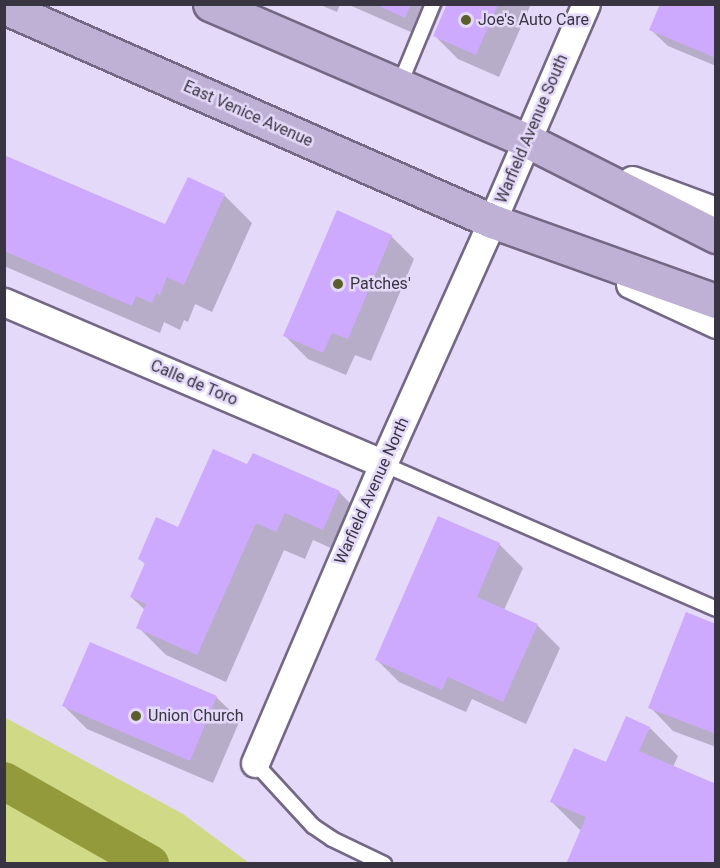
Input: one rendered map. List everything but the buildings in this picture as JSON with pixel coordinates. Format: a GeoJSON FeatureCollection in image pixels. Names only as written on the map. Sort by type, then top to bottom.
{"type":"FeatureCollection","features":[{"type":"Feature","properties":{"kind":"main road"},"geometry":{"type":"LineString","coordinates":[[213,5],[526,140],[716,236]]}},
{"type":"Feature","properties":{"kind":"main road","name":"East Venice Avenue"},"geometry":{"type":"LineString","coordinates":[[4,7],[492,221],[716,301]]}},
{"type":"Feature","properties":{"kind":"street","name":"Warfield Avenue South"},"geometry":{"type":"LineString","coordinates":[[492,221],[585,4]]}},
{"type":"Feature","properties":{"kind":"street"},"geometry":{"type":"LineString","coordinates":[[526,140],[716,211]]}},
{"type":"Feature","properties":{"kind":"street","name":"East Venice Avenue"},"geometry":{"type":"LineString","coordinates":[[492,221],[716,324]]}},
{"type":"Feature","properties":{"kind":"street","name":"Warfield Avenue North"},"geometry":{"type":"LineString","coordinates":[[255,763],[383,464],[492,221]]}},
{"type":"Feature","properties":{"kind":"street","name":"Calle de Toro"},"geometry":{"type":"LineString","coordinates":[[4,302],[383,464]]}},
{"type":"Feature","properties":{"kind":"lane"},"geometry":{"type":"LineString","coordinates":[[399,86],[433,4]]}},
{"type":"Feature","properties":{"kind":"lane"},"geometry":{"type":"LineString","coordinates":[[383,464],[716,609]]}},
{"type":"Feature","properties":{"kind":"lane"},"geometry":{"type":"LineString","coordinates":[[255,763],[313,826],[332,839],[384,864]]}},
{"type":"Feature","properties":{"kind":"green space"},"geometry":{"type":"Polygon","coordinates":[[[4,717],[183,814],[249,863],[5,863],[4,717]]]}},
{"type":"Feature","properties":{"kind":"waterway"},"geometry":{"type":"LineString","coordinates":[[4,781],[150,864]]}},
{"type":"Feature","properties":{"kind":"place","name":"Joe's Auto Care"},"geometry":{"type":"Point","coordinates":[466,20]}},
{"type":"Feature","properties":{"kind":"place","name":"Patches'"},"geometry":{"type":"Point","coordinates":[338,284]}},
{"type":"Feature","properties":{"kind":"place","name":"Union Church"},"geometry":{"type":"Point","coordinates":[136,716]}}]}
